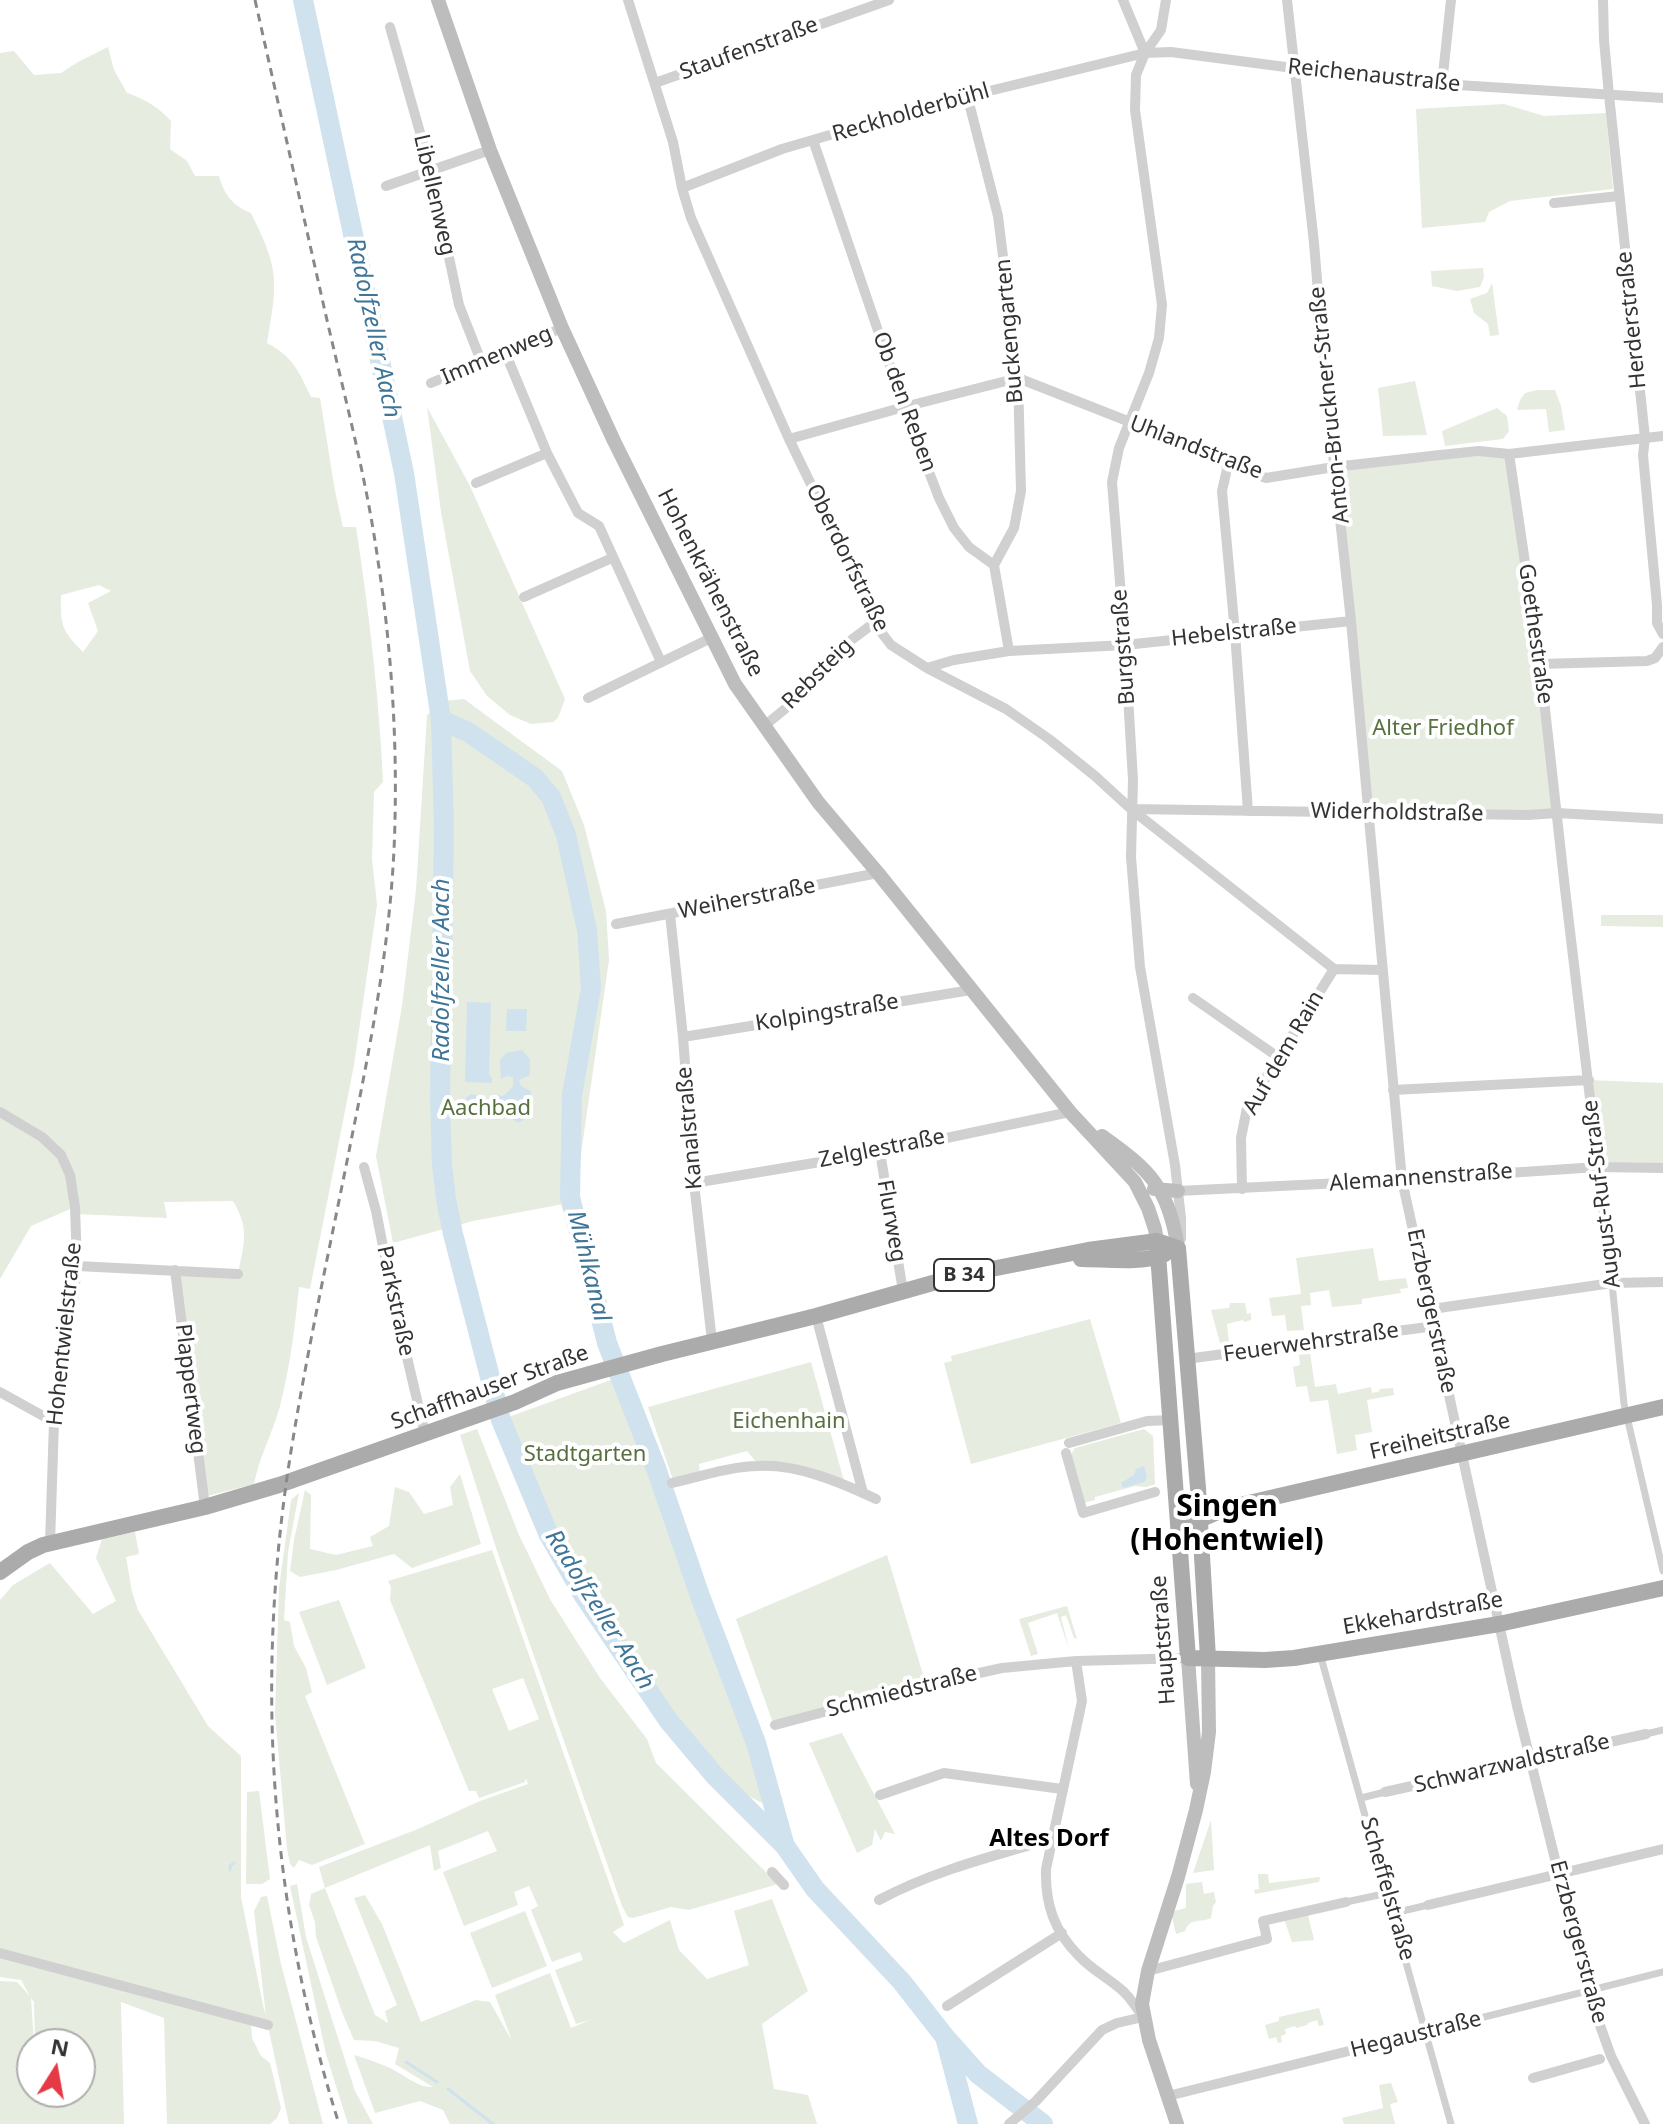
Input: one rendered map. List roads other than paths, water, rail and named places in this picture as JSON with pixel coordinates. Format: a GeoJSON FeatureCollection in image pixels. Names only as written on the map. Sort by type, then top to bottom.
{"type":"FeatureCollection","features":[{"type":"Feature","properties":{"kind":"main road","name":"Hohenkrähenstraße"},"geometry":{"type":"LineString","coordinates":[[438,0],[490,150],[562,328],[614,441],[735,684],[818,802],[1070,1112],[1135,1182],[1155,1229],[1157,1249]]}},
{"type":"Feature","properties":{"kind":"main road","name":"Hohenkrähenstraße"},"geometry":{"type":"LineString","coordinates":[[1070,1112],[1144,1168],[1161,1190],[1172,1215],[1178,1248]]}},
{"type":"Feature","properties":{"kind":"main road"},"geometry":{"type":"LineString","coordinates":[[1135,1182],[1149,1188],[1178,1191]]}},
{"type":"Feature","properties":{"kind":"main road","name":"Schaffhauser Straße"},"geometry":{"type":"LineString","coordinates":[[0,1572],[28,1552],[50,1543],[205,1507],[279,1485],[515,1402],[557,1383],[604,1370],[961,1275],[1088,1250],[1178,1248]]}},
{"type":"Feature","properties":{"kind":"main road","name":"Hauptstraße"},"geometry":{"type":"LineString","coordinates":[[1177,2124],[1149,2040],[1142,2004],[1148,1971],[1196,1810],[1209,1732],[1198,1488],[1178,1248]]}},
{"type":"Feature","properties":{"kind":"main road","name":"Hauptstraße"},"geometry":{"type":"LineString","coordinates":[[1157,1249],[1198,1797]]}},
{"type":"Feature","properties":{"kind":"main road","name":"Freiheitstraße"},"geometry":{"type":"LineString","coordinates":[[1179,1529],[1227,1508],[1663,1407]]}},
{"type":"Feature","properties":{"kind":"main road"},"geometry":{"type":"LineString","coordinates":[[1198,1488],[1210,1500],[1227,1508]]}},
{"type":"Feature","properties":{"kind":"main road","name":"Ekkehardstraße"},"geometry":{"type":"LineString","coordinates":[[1188,1658],[1265,1660],[1320,1654],[1499,1624],[1663,1588]]}},
{"type":"Feature","properties":{"kind":"street","name":"Oberdorfstraße"},"geometry":{"type":"LineString","coordinates":[[628,0],[673,142],[691,218],[874,623],[891,645],[1017,717],[1334,969]]}},
{"type":"Feature","properties":{"kind":"street","name":"Staufenstraße"},"geometry":{"type":"LineString","coordinates":[[655,83],[889,0]]}},
{"type":"Feature","properties":{"kind":"street"},"geometry":{"type":"LineString","coordinates":[[1123,0],[1145,53]]}},
{"type":"Feature","properties":{"kind":"street"},"geometry":{"type":"LineString","coordinates":[[1145,53],[1161,30],[1166,0]]}},
{"type":"Feature","properties":{"kind":"street","name":"Anton-Bruckner-Straße"},"geometry":{"type":"LineString","coordinates":[[1287,0],[1314,243],[1369,811]]}},
{"type":"Feature","properties":{"kind":"street"},"geometry":{"type":"LineString","coordinates":[[1442,84],[1451,0]]}},
{"type":"Feature","properties":{"kind":"street","name":"Herderstraße"},"geometry":{"type":"LineString","coordinates":[[1603,0],[1609,95],[1645,438],[1643,455],[1657,623],[1663,634]]}},
{"type":"Feature","properties":{"kind":"street","name":"Libellenweg"},"geometry":{"type":"LineString","coordinates":[[390,27],[431,171],[459,305],[481,361]]}},
{"type":"Feature","properties":{"kind":"street","name":"Reichenaustraße"},"geometry":{"type":"LineString","coordinates":[[1145,53],[1171,52],[1442,84],[1663,98]]}},
{"type":"Feature","properties":{"kind":"street","name":"Reckholderbühl"},"geometry":{"type":"LineString","coordinates":[[682,188],[782,149],[967,95],[1145,53]]}},
{"type":"Feature","properties":{"kind":"street","name":"Burgstraße"},"geometry":{"type":"LineString","coordinates":[[1145,53],[1136,75],[1135,110],[1162,305],[1159,338],[1149,373],[1119,448],[1112,482],[1133,780],[1131,857],[1140,967],[1178,1191],[1181,1230],[1178,1248]]}},
{"type":"Feature","properties":{"kind":"street","name":"Buckengarten"},"geometry":{"type":"LineString","coordinates":[[967,95],[998,216],[1018,378],[1021,491],[1014,528],[994,565]]}},
{"type":"Feature","properties":{"kind":"street","name":"Ob den Reben"},"geometry":{"type":"LineString","coordinates":[[813,140],[904,407],[939,498],[954,528],[969,547],[994,565]]}},
{"type":"Feature","properties":{"kind":"street"},"geometry":{"type":"LineString","coordinates":[[386,186],[490,150]]}},
{"type":"Feature","properties":{"kind":"street"},"geometry":{"type":"LineString","coordinates":[[1554,203],[1619,196]]}},
{"type":"Feature","properties":{"kind":"street","name":"Immenweg"},"geometry":{"type":"LineString","coordinates":[[431,383],[562,328]]}},
{"type":"Feature","properties":{"kind":"street"},"geometry":{"type":"LineString","coordinates":[[505,352],[547,453],[578,513],[599,526],[661,662]]}},
{"type":"Feature","properties":{"kind":"street"},"geometry":{"type":"LineString","coordinates":[[789,439],[1018,378]]}},
{"type":"Feature","properties":{"kind":"street","name":"Uhlandstraße"},"geometry":{"type":"LineString","coordinates":[[1018,378],[1266,478],[1479,451],[1509,454],[1663,436]]}},
{"type":"Feature","properties":{"kind":"street"},"geometry":{"type":"LineString","coordinates":[[476,483],[547,453]]}},
{"type":"Feature","properties":{"kind":"street","name":"Goethestraße"},"geometry":{"type":"LineString","coordinates":[[1509,454],[1540,664],[1557,813]]}},
{"type":"Feature","properties":{"kind":"street"},"geometry":{"type":"LineString","coordinates":[[1228,465],[1222,491],[1248,811]]}},
{"type":"Feature","properties":{"kind":"street"},"geometry":{"type":"LineString","coordinates":[[524,597],[612,558]]}},
{"type":"Feature","properties":{"kind":"street"},"geometry":{"type":"LineString","coordinates":[[994,565],[1009,651]]}},
{"type":"Feature","properties":{"kind":"street","name":"Hebelstraße"},"geometry":{"type":"LineString","coordinates":[[927,668],[1009,651],[1125,645],[1351,621]]}},
{"type":"Feature","properties":{"kind":"street","name":"Rebsteig"},"geometry":{"type":"LineString","coordinates":[[763,727],[791,704],[846,644],[874,623]]}},
{"type":"Feature","properties":{"kind":"street"},"geometry":{"type":"LineString","coordinates":[[588,698],[711,638]]}},
{"type":"Feature","properties":{"kind":"street"},"geometry":{"type":"LineString","coordinates":[[1540,664],[1647,661],[1655,658],[1663,647]]}},
{"type":"Feature","properties":{"kind":"street","name":"Widerholdstraße"},"geometry":{"type":"LineString","coordinates":[[1131,809],[1557,813],[1663,819]]}},
{"type":"Feature","properties":{"kind":"street","name":"Erzbergerstraße"},"geometry":{"type":"LineString","coordinates":[[1369,811],[1402,1180],[1530,1760],[1588,1992],[1611,2056],[1645,2123]]}},
{"type":"Feature","properties":{"kind":"street","name":"August-Ruf-Straße"},"geometry":{"type":"LineString","coordinates":[[1557,813],[1627,1414],[1663,1571]]}},
{"type":"Feature","properties":{"kind":"street","name":"Weiherstraße"},"geometry":{"type":"LineString","coordinates":[[616,924],[878,873]]}},
{"type":"Feature","properties":{"kind":"street","name":"Kanalstraße"},"geometry":{"type":"LineString","coordinates":[[670,914],[694,1183],[712,1341]]}},
{"type":"Feature","properties":{"kind":"street","name":"Auf dem Rain"},"geometry":{"type":"LineString","coordinates":[[1242,1189],[1241,1156],[1247,1108],[1334,969],[1382,970]]}},
{"type":"Feature","properties":{"kind":"street","name":"Kolpingstraße"},"geometry":{"type":"LineString","coordinates":[[683,1037],[971,990]]}},
{"type":"Feature","properties":{"kind":"street"},"geometry":{"type":"LineString","coordinates":[[1193,998],[1278,1057]]}},
{"type":"Feature","properties":{"kind":"street"},"geometry":{"type":"LineString","coordinates":[[1393,1090],[1589,1080]]}},
{"type":"Feature","properties":{"kind":"street","name":"Hohentwielstraße"},"geometry":{"type":"LineString","coordinates":[[0,1112],[42,1137],[61,1155],[70,1175],[75,1207],[77,1266],[54,1422],[50,1543]]}},
{"type":"Feature","properties":{"kind":"street","name":"Zelglestraße"},"geometry":{"type":"LineString","coordinates":[[694,1183],[880,1152],[1070,1112]]}},
{"type":"Feature","properties":{"kind":"street","name":"Flurweg"},"geometry":{"type":"LineString","coordinates":[[880,1152],[903,1291]]}},
{"type":"Feature","properties":{"kind":"street","name":"Parkstraße"},"geometry":{"type":"LineString","coordinates":[[364,1167],[425,1434]]}},
{"type":"Feature","properties":{"kind":"street","name":"Alemannenstraße"},"geometry":{"type":"LineString","coordinates":[[1178,1191],[1598,1167],[1663,1168]]}},
{"type":"Feature","properties":{"kind":"street"},"geometry":{"type":"LineString","coordinates":[[77,1266],[238,1274]]}},
{"type":"Feature","properties":{"kind":"street","name":"Plappertweg"},"geometry":{"type":"LineString","coordinates":[[175,1270],[205,1507]]}},
{"type":"Feature","properties":{"kind":"street"},"geometry":{"type":"LineString","coordinates":[[1432,1309],[1612,1283],[1663,1282]]}},
{"type":"Feature","properties":{"kind":"street"},"geometry":{"type":"LineString","coordinates":[[816,1316],[863,1493]]}},
{"type":"Feature","properties":{"kind":"street","name":"Feuerwehrstraße"},"geometry":{"type":"LineString","coordinates":[[1186,1359],[1435,1326]]}},
{"type":"Feature","properties":{"kind":"street"},"geometry":{"type":"LineString","coordinates":[[0,1392],[54,1422]]}},
{"type":"Feature","properties":{"kind":"street"},"geometry":{"type":"LineString","coordinates":[[1155,1492],[1083,1513],[1067,1448],[1147,1421],[1171,1420]]}},
{"type":"Feature","properties":{"kind":"street"},"geometry":{"type":"LineString","coordinates":[[672,1483],[755,1466],[773,1466],[802,1471],[876,1499]]}},
{"type":"Feature","properties":{"kind":"street","name":"Scheffelstraße"},"geometry":{"type":"LineString","coordinates":[[1320,1654],[1451,2124]]}},
{"type":"Feature","properties":{"kind":"street","name":"Schmiedstraße"},"geometry":{"type":"LineString","coordinates":[[775,1725],[992,1670],[1076,1661],[1188,1658]]}},
{"type":"Feature","properties":{"kind":"street"},"geometry":{"type":"LineString","coordinates":[[1011,2123],[1031,2106],[1102,2030],[1143,2017],[1124,1992],[1078,1956],[1049,1911],[1046,1887],[1051,1839],[1082,1701],[1076,1661]]}},
{"type":"Feature","properties":{"kind":"street","name":"Schwarzwaldstraße"},"geometry":{"type":"LineString","coordinates":[[1361,1798],[1663,1730]]}},
{"type":"Feature","properties":{"kind":"street"},"geometry":{"type":"LineString","coordinates":[[880,1795],[944,1773],[1062,1789]]}},
{"type":"Feature","properties":{"kind":"street"},"geometry":{"type":"LineString","coordinates":[[879,1900],[969,1862],[1051,1839]]}},
{"type":"Feature","properties":{"kind":"street"},"geometry":{"type":"LineString","coordinates":[[1394,1913],[1663,1849]]}},
{"type":"Feature","properties":{"kind":"street"},"geometry":{"type":"LineString","coordinates":[[772,1872],[784,1885]]}},
{"type":"Feature","properties":{"kind":"street"},"geometry":{"type":"LineString","coordinates":[[1148,1971],[1267,1939],[1263,1921],[1388,1893]]}},
{"type":"Feature","properties":{"kind":"street"},"geometry":{"type":"LineString","coordinates":[[947,2006],[1062,1933]]}},
{"type":"Feature","properties":{"kind":"street"},"geometry":{"type":"LineString","coordinates":[[0,1953],[268,2025]]}},
{"type":"Feature","properties":{"kind":"street","name":"Hegaustraße"},"geometry":{"type":"LineString","coordinates":[[1168,2096],[1663,1972]]}},
{"type":"Feature","properties":{"kind":"street"},"geometry":{"type":"LineString","coordinates":[[1533,2078],[1600,2059]]}},
{"type":"Feature","properties":{"kind":"water"},"geometry":{"type":"Polygon","coordinates":[[[467,1002],[491,1003],[489,1075],[492,1083],[465,1082],[467,1002]]]}},
{"type":"Feature","properties":{"kind":"water"},"geometry":{"type":"Polygon","coordinates":[[[507,1009],[527,1009],[526,1031],[506,1031],[507,1009]]]}},
{"type":"Feature","properties":{"kind":"water"},"geometry":{"type":"Polygon","coordinates":[[[522,1050],[530,1059],[530,1075],[519,1080],[521,1086],[531,1091],[528,1117],[518,1123],[508,1116],[500,1117],[500,1120],[466,1113],[465,1099],[471,1094],[484,1097],[485,1103],[490,1103],[490,1099],[503,1096],[513,1087],[513,1077],[501,1079],[500,1060],[506,1053],[522,1050]]]}},
{"type":"Feature","properties":{"kind":"water"},"geometry":{"type":"Polygon","coordinates":[[[1144,1466],[1147,1478],[1144,1482],[1123,1488],[1121,1483],[1144,1466]]]}},
{"type":"Feature","properties":{"kind":"waterway","name":"Radolfzeller Aach"},"geometry":{"type":"LineString","coordinates":[[303,0],[404,473],[441,720],[444,828],[442,1165],[453,1234],[501,1420],[548,1533],[584,1596],[668,1720],[715,1776],[785,1846],[815,1889],[902,1982],[978,2074],[1043,2124]]}},
{"type":"Feature","properties":{"kind":"waterway","name":"Mühlkanal"},"geometry":{"type":"LineString","coordinates":[[441,720],[468,732],[535,778],[551,797],[566,835],[587,930],[591,988],[572,1095],[570,1197],[607,1343],[756,1743],[784,1843]]}},
{"type":"Feature","properties":{"kind":"waterway"},"geometry":{"type":"LineString","coordinates":[[230,1870],[234,1863]]}},
{"type":"Feature","properties":{"kind":"waterway","name":"Radolfzeller Aach"},"geometry":{"type":"LineString","coordinates":[[946,2041],[968,2124]]}},
{"type":"Feature","properties":{"kind":"waterway"},"geometry":{"type":"LineString","coordinates":[[406,2062],[437,2082]]}},
{"type":"Feature","properties":{"kind":"waterway"},"geometry":{"type":"LineString","coordinates":[[448,2089],[493,2124]]}},
{"type":"Feature","properties":{"kind":"railway"},"geometry":{"type":"LineString","coordinates":[[255,0],[367,497],[386,625],[394,723],[391,898],[381,976],[293,1439],[281,1526],[274,1612],[272,1698],[275,1784],[283,1870],[296,1955],[339,2124]]}},
{"type":"Feature","properties":{"kind":"district","name":"Singen (Hohentwiel)"},"geometry":{"type":"Point","coordinates":[1227,1524]}},
{"type":"Feature","properties":{"kind":"district","name":"Altes Dorf"},"geometry":{"type":"Point","coordinates":[1049,1839]}},
{"type":"Feature","properties":{"kind":"park label","name":"Alter Friedhof"},"geometry":{"type":"Point","coordinates":[1443,729]}},
{"type":"Feature","properties":{"kind":"park label","name":"Aachbad"},"geometry":{"type":"Point","coordinates":[486,1109]}},
{"type":"Feature","properties":{"kind":"park label","name":"Eichenhain"},"geometry":{"type":"Point","coordinates":[789,1422]}},
{"type":"Feature","properties":{"kind":"park label","name":"Stadtgarten"},"geometry":{"type":"Point","coordinates":[585,1455]}}]}
